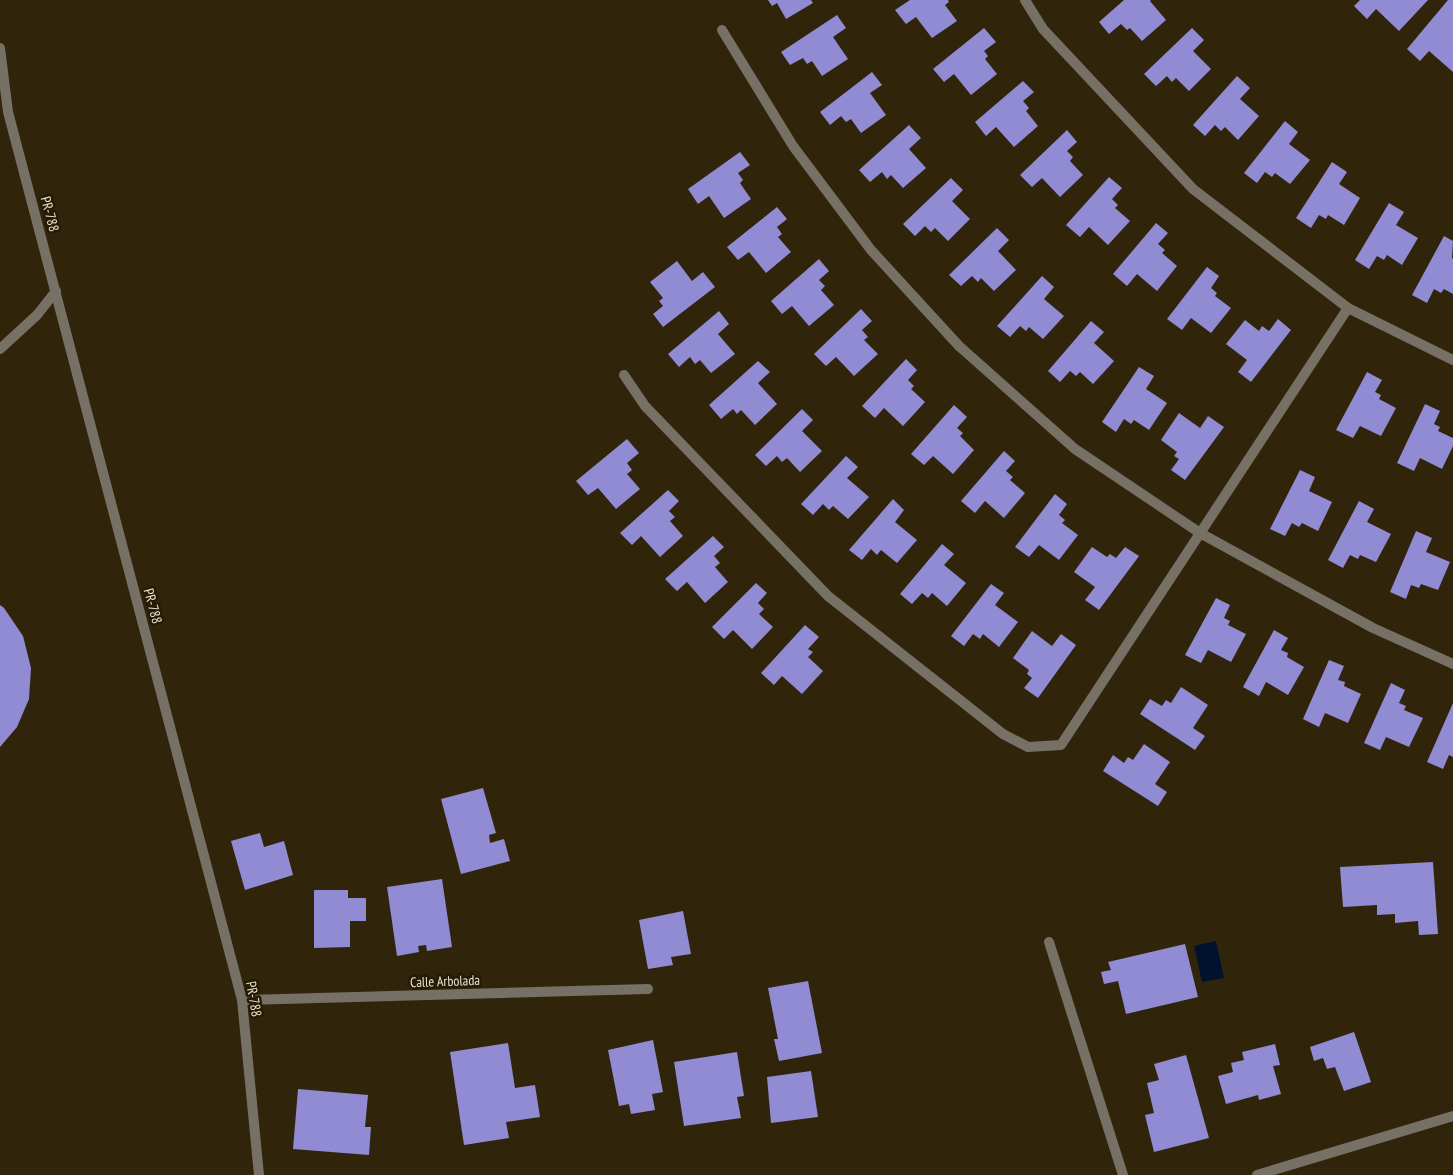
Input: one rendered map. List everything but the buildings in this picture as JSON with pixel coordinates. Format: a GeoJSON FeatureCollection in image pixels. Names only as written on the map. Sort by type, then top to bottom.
{"type":"FeatureCollection","features":[{"type":"Feature","properties":{"kind":"street"},"geometry":{"type":"LineString","coordinates":[[1025,0],[1044,29],[1192,189],[1348,308],[1453,360]]}},
{"type":"Feature","properties":{"kind":"street"},"geometry":{"type":"LineString","coordinates":[[722,30],[793,146],[865,242],[959,346],[1075,449],[1200,533],[1373,628],[1453,664]]}},
{"type":"Feature","properties":{"kind":"street","name":"PR-788"},"geometry":{"type":"LineString","coordinates":[[0,48],[8,112],[242,1000],[259,1175]]}},
{"type":"Feature","properties":{"kind":"street"},"geometry":{"type":"LineString","coordinates":[[0,349],[37,315],[56,291]]}},
{"type":"Feature","properties":{"kind":"street"},"geometry":{"type":"LineString","coordinates":[[624,375],[645,406],[828,596],[1003,734],[1028,747],[1061,745],[1348,308]]}},
{"type":"Feature","properties":{"kind":"street"},"geometry":{"type":"LineString","coordinates":[[1049,942],[1124,1175]]}},
{"type":"Feature","properties":{"kind":"street","name":"Calle Arbolada"},"geometry":{"type":"LineString","coordinates":[[242,1000],[648,989]]}},
{"type":"Feature","properties":{"kind":"street"},"geometry":{"type":"LineString","coordinates":[[1257,1175],[1453,1116]]}},
{"type":"Feature","properties":{"kind":"water"},"geometry":{"type":"Polygon","coordinates":[[[1216,941],[1224,978],[1202,982],[1194,946],[1216,941]]]}}]}
